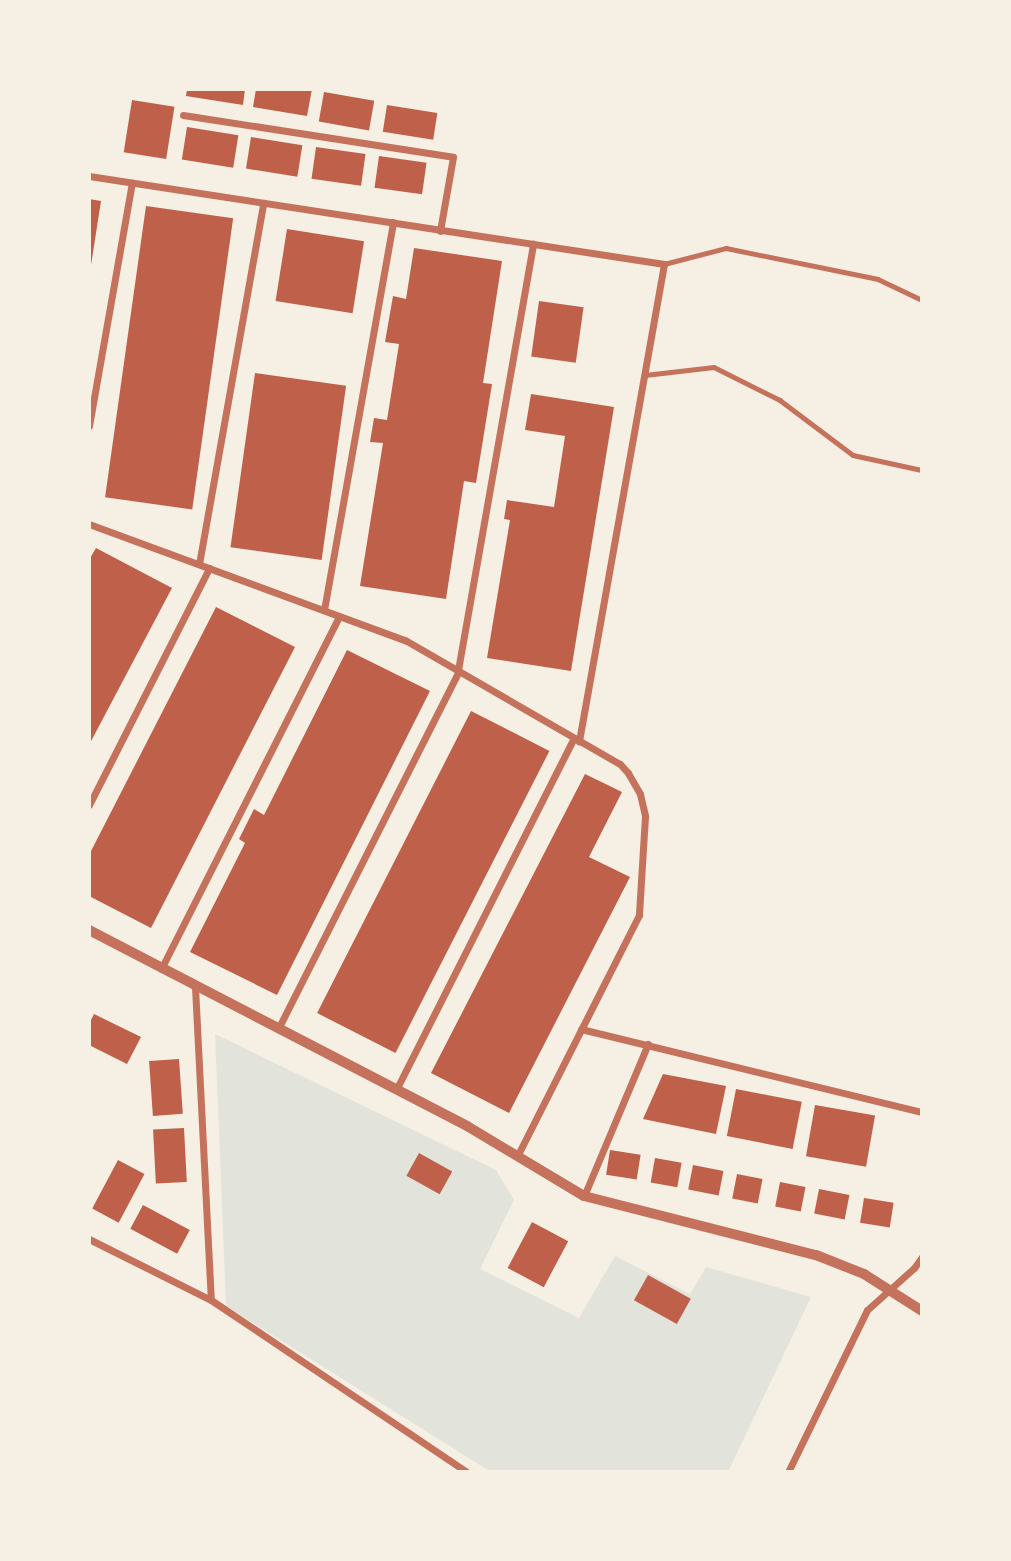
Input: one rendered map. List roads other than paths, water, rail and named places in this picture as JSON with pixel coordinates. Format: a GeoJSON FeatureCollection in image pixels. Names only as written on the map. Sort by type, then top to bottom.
{"type":"FeatureCollection","features":[{"type":"Feature","properties":{"kind":"street"},"geometry":{"type":"LineString","coordinates":[[183,115],[453,156],[440,231]]}},
{"type":"Feature","properties":{"kind":"street"},"geometry":{"type":"LineString","coordinates":[[89,176],[664,264],[576,739],[396,1090]]}},
{"type":"Feature","properties":{"kind":"street"},"geometry":{"type":"LineString","coordinates":[[89,426],[132,183]]}},
{"type":"Feature","properties":{"kind":"street"},"geometry":{"type":"LineString","coordinates":[[199,564],[263,203]]}},
{"type":"Feature","properties":{"kind":"street"},"geometry":{"type":"LineString","coordinates":[[324,610],[393,222]]}},
{"type":"Feature","properties":{"kind":"street"},"geometry":{"type":"LineString","coordinates":[[278,1029],[459,671],[533,244]]}},
{"type":"Feature","properties":{"kind":"street"},"geometry":{"type":"LineString","coordinates":[[89,524],[405,640],[620,764],[628,773],[640,794],[645,816],[639,915],[517,1156]]}},
{"type":"Feature","properties":{"kind":"street"},"geometry":{"type":"LineString","coordinates":[[89,805],[209,568]]}},
{"type":"Feature","properties":{"kind":"street"},"geometry":{"type":"LineString","coordinates":[[161,969],[339,616]]}},
{"type":"Feature","properties":{"kind":"street"},"geometry":{"type":"LineString","coordinates":[[89,930],[396,1090],[584,1196],[816,1255],[864,1274],[922,1311]]}},
{"type":"Feature","properties":{"kind":"street"},"geometry":{"type":"LineString","coordinates":[[195,987],[211,1300]]}},
{"type":"Feature","properties":{"kind":"street"},"geometry":{"type":"LineString","coordinates":[[581,1029],[922,1112]]}},
{"type":"Feature","properties":{"kind":"street"},"geometry":{"type":"LineString","coordinates":[[584,1196],[648,1044]]}},
{"type":"Feature","properties":{"kind":"street"},"geometry":{"type":"LineString","coordinates":[[89,1239],[211,1300],[467,1472]]}},
{"type":"Feature","properties":{"kind":"street"},"geometry":{"type":"LineString","coordinates":[[788,1472],[867,1310],[891,1290],[922,1257]]}},
{"type":"Feature","properties":{"kind":"lane"},"geometry":{"type":"LineString","coordinates":[[664,264],[726,248],[877,279],[922,300]]}},
{"type":"Feature","properties":{"kind":"lane"},"geometry":{"type":"LineString","coordinates":[[644,375],[714,368],[780,400],[853,455],[922,470]]}}]}
